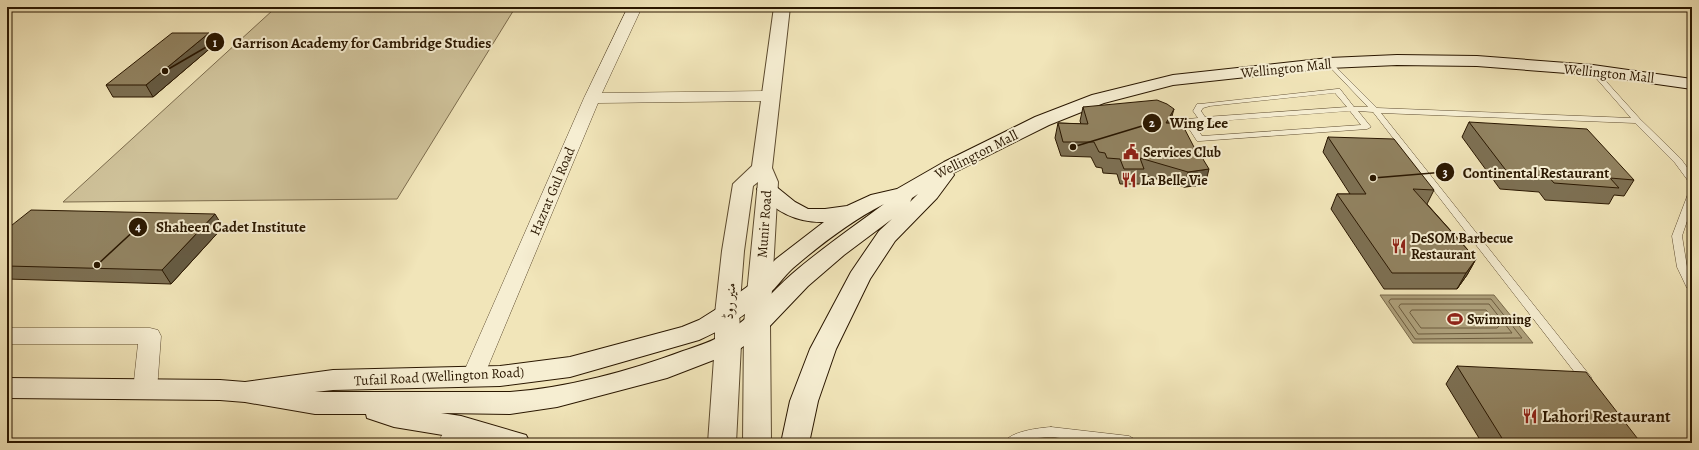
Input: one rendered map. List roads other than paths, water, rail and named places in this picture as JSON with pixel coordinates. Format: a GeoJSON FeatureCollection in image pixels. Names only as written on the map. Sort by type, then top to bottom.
{"type":"FeatureCollection","features":[{"type":"Feature","properties":{"kind":"main road","name":"Munir Road"},"geometry":{"type":"LineString","coordinates":[[757,443],[759,290],[765,179],[771,96],[781,8]]}},
{"type":"Feature","properties":{"kind":"main road","name":"Wellington Mall"},"geometry":{"type":"LineString","coordinates":[[759,290],[784,264],[854,211],[878,199],[903,194],[951,166],[1042,121],[1098,99],[1173,80],[1329,63],[1397,60],[1477,61],[1593,70],[1692,84]]}},
{"type":"Feature","properties":{"kind":"main road"},"geometry":{"type":"LineString","coordinates":[[795,443],[804,401],[823,349],[859,278],[887,236],[930,194],[951,166]]}},
{"type":"Feature","properties":{"kind":"main road"},"geometry":{"type":"LineString","coordinates":[[765,179],[791,210],[808,216],[826,216],[854,211]]}},
{"type":"Feature","properties":{"kind":"main road","name":"منیر روڈ"},"geometry":{"type":"LineString","coordinates":[[722,443],[728,344],[727,314],[733,251],[743,184],[765,179]]}},
{"type":"Feature","properties":{"kind":"main road","name":"Wellington Mall"},"geometry":{"type":"LineString","coordinates":[[758,324],[800,280],[836,250],[898,204],[903,194]]}},
{"type":"Feature","properties":{"kind":"main road","name":"Tufail Road (Wellington Road)"},"geometry":{"type":"LineString","coordinates":[[245,392],[333,380],[500,376],[570,366],[690,334],[708,326],[727,314],[759,290]]}},
{"type":"Feature","properties":{"kind":"main road","name":"Tufail Road (Wellington Road)"},"geometry":{"type":"LineString","coordinates":[[7,388],[245,392],[315,403],[360,404],[534,401],[557,397],[658,371],[728,344],[758,324]]}},
{"type":"Feature","properties":{"kind":"main road"},"geometry":{"type":"LineString","coordinates":[[360,404],[455,435],[516,443]]}},
{"type":"Feature","properties":{"kind":"street","name":"Hazrat Gul Road"},"geometry":{"type":"LineString","coordinates":[[473,376],[592,98],[635,7]]}},
{"type":"Feature","properties":{"kind":"street"},"geometry":{"type":"LineString","coordinates":[[592,98],[771,96]]}},
{"type":"Feature","properties":{"kind":"street"},"geometry":{"type":"LineString","coordinates":[[7,336],[150,336],[145,390]]}},
{"type":"Feature","properties":{"kind":"lane"},"geometry":{"type":"LineString","coordinates":[[1329,63],[1376,110],[1592,386]]}},
{"type":"Feature","properties":{"kind":"lane"},"geometry":{"type":"LineString","coordinates":[[1593,70],[1637,121],[1678,161],[1692,180]]}},
{"type":"Feature","properties":{"kind":"lane"},"geometry":{"type":"LineString","coordinates":[[1203,120],[1197,111],[1200,106],[1337,90],[1353,109],[1367,127],[1200,139],[1188,121],[1203,120],[1353,109],[1637,121]]}},
{"type":"Feature","properties":{"kind":"lane"},"geometry":{"type":"LineString","coordinates":[[1692,194],[1677,236],[1682,267],[1692,288]]}},
{"type":"Feature","properties":{"kind":"lane"},"geometry":{"type":"LineString","coordinates":[[1010,443],[1013,440],[1037,433],[1051,432],[1129,441],[1132,443]]}},
{"type":"Feature","properties":{"kind":"water","name":"Swimming"},"geometry":{"type":"Polygon","coordinates":[[[1380,295],[1494,295],[1533,343],[1413,343],[1380,295]]]}},
{"type":"Feature","properties":{"kind":"place","name":"Garrison Academy for Cambridge Studies"},"geometry":{"type":"Point","coordinates":[165,71]}},
{"type":"Feature","properties":{"kind":"place","name":"Wing Lee"},"geometry":{"type":"Point","coordinates":[1073,147]}},
{"type":"Feature","properties":{"kind":"place","name":"Services Club"},"geometry":{"type":"Point","coordinates":[1131,152]}},
{"type":"Feature","properties":{"kind":"place","name":"Continental Restaurant"},"geometry":{"type":"Point","coordinates":[1373,178]}},
{"type":"Feature","properties":{"kind":"place","name":"La Belle Vie"},"geometry":{"type":"Point","coordinates":[1129,180]}},
{"type":"Feature","properties":{"kind":"place","name":"DeSOM Barbecue Restaurant"},"geometry":{"type":"Point","coordinates":[1399,246]}},
{"type":"Feature","properties":{"kind":"place","name":"Shaheen Cadet Institute"},"geometry":{"type":"Point","coordinates":[97,265]}},
{"type":"Feature","properties":{"kind":"place","name":"Swimming"},"geometry":{"type":"Point","coordinates":[1455,319]}},
{"type":"Feature","properties":{"kind":"place","name":"Lahori Restaurant"},"geometry":{"type":"Point","coordinates":[1530,416]}}]}
